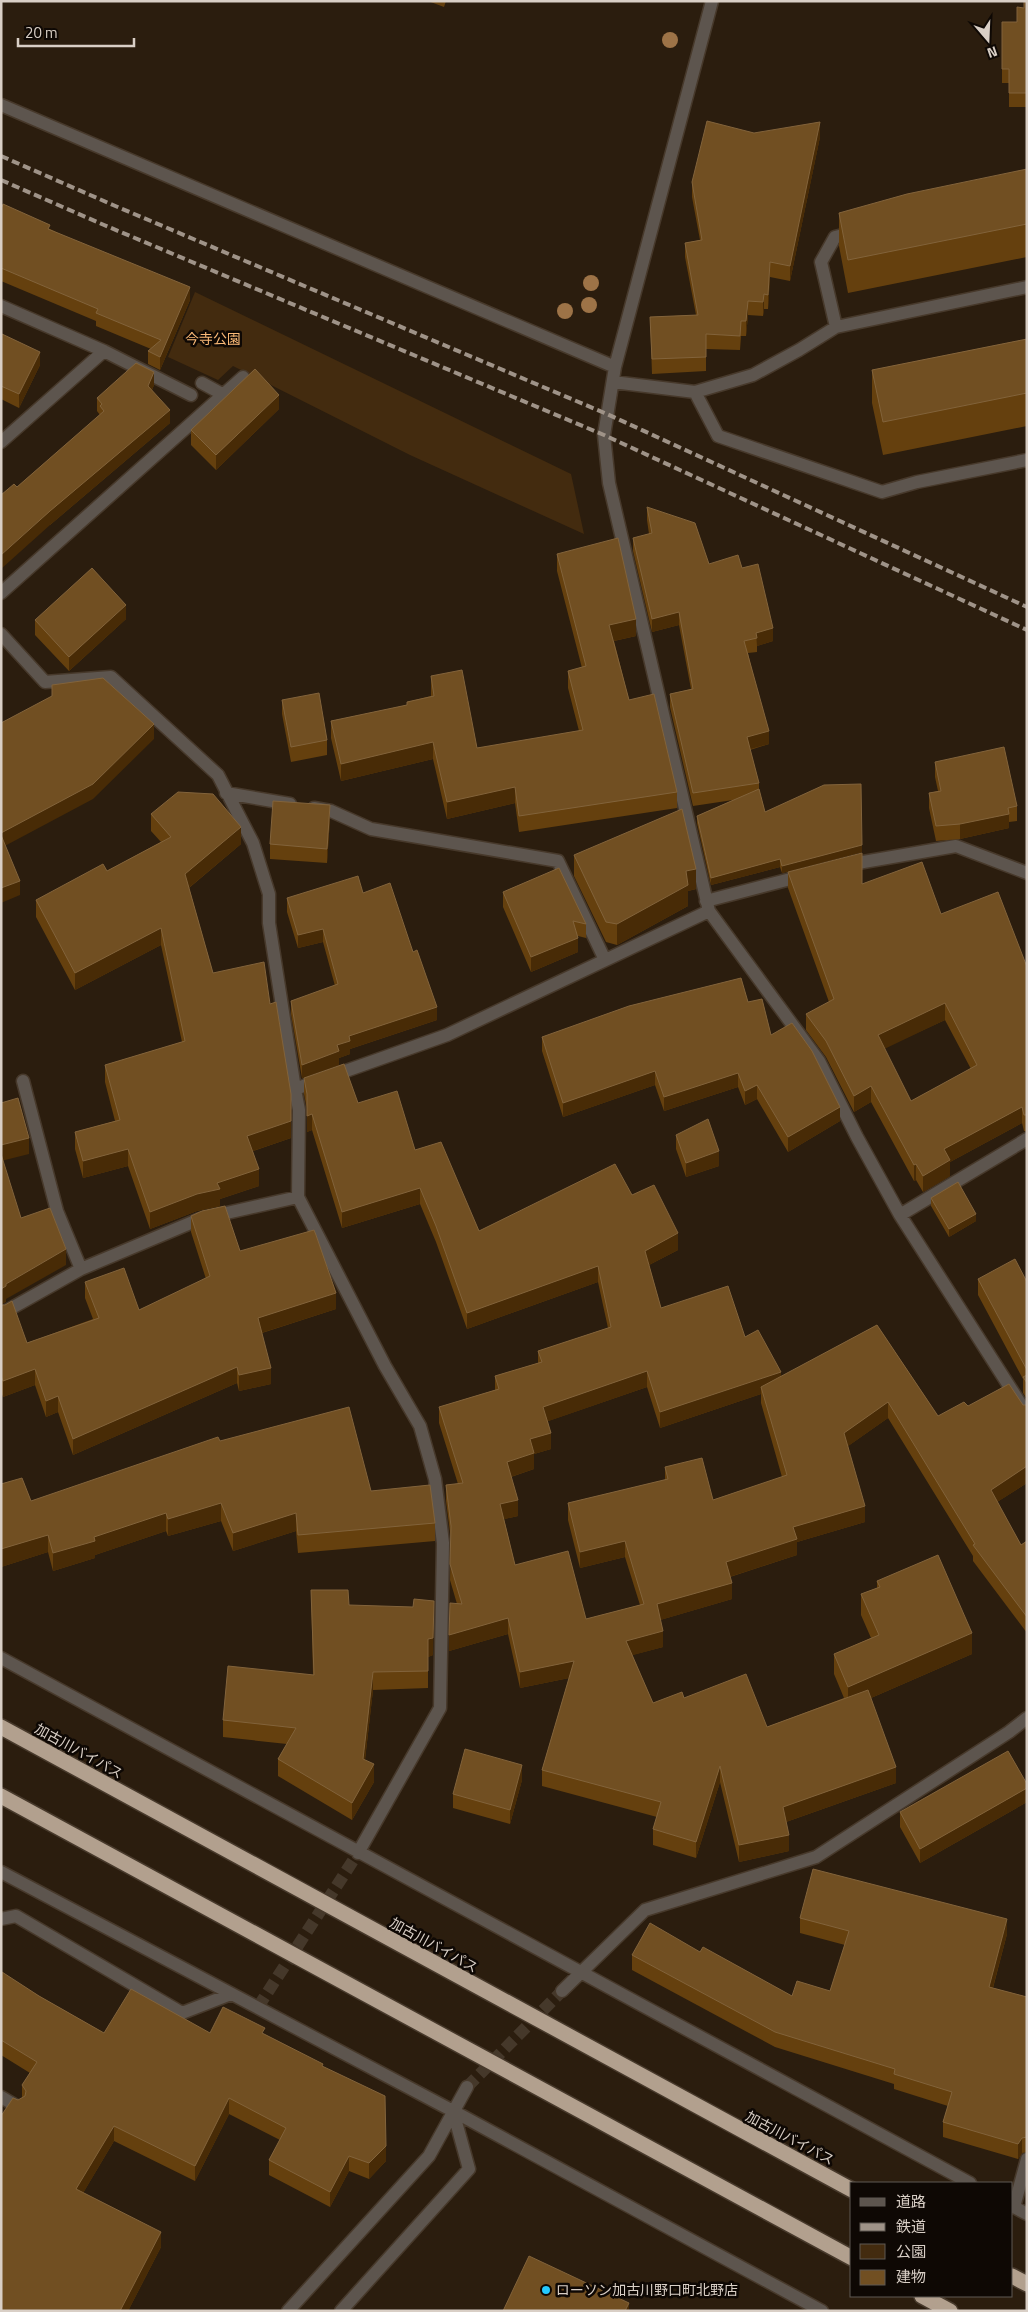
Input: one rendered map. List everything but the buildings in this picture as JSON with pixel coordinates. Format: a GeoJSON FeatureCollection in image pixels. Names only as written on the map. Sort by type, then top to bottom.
{"type":"FeatureCollection","features":[{"type":"Feature","properties":{"kind":"highway","name":"加古川バイパス"},"geometry":{"type":"LineString","coordinates":[[1,1727],[850,2189]]}},
{"type":"Feature","properties":{"kind":"highway"},"geometry":{"type":"LineString","coordinates":[[1,1796],[850,2257]]}},
{"type":"Feature","properties":{"kind":"highway"},"geometry":{"type":"LineString","coordinates":[[1013,2277],[1027,2284]]}},
{"type":"Feature","properties":{"kind":"highway"},"geometry":{"type":"LineString","coordinates":[[924,2297],[950,2311]]}},
{"type":"Feature","properties":{"kind":"street"},"geometry":{"type":"LineString","coordinates":[[712,1],[615,367],[604,435],[609,483],[707,906],[819,1061],[857,1137],[900,1215],[1027,1414]]}},
{"type":"Feature","properties":{"kind":"street"},"geometry":{"type":"LineString","coordinates":[[1,105],[615,367]]}},
{"type":"Feature","properties":{"kind":"street"},"geometry":{"type":"LineString","coordinates":[[836,327],[821,262],[835,237],[864,230]]}},
{"type":"Feature","properties":{"kind":"street"},"geometry":{"type":"LineString","coordinates":[[613,382],[695,392],[752,375],[799,350],[836,327],[1027,287]]}},
{"type":"Feature","properties":{"kind":"street"},"geometry":{"type":"LineString","coordinates":[[1,306],[104,351],[191,394]]}},
{"type":"Feature","properties":{"kind":"street"},"geometry":{"type":"LineString","coordinates":[[1,442],[104,351]]}},
{"type":"Feature","properties":{"kind":"street"},"geometry":{"type":"LineString","coordinates":[[1,594],[244,377]]}},
{"type":"Feature","properties":{"kind":"street"},"geometry":{"type":"LineString","coordinates":[[202,383],[224,395]]}},
{"type":"Feature","properties":{"kind":"street"},"geometry":{"type":"LineString","coordinates":[[695,392],[718,436],[882,492],[917,482],[1027,460]]}},
{"type":"Feature","properties":{"kind":"street"},"geometry":{"type":"LineString","coordinates":[[1,634],[45,682],[111,678],[218,775],[253,843],[269,894],[269,923],[298,1110],[298,1197],[385,1366],[420,1426],[435,1479],[443,1543],[440,1708],[358,1853]]}},
{"type":"Feature","properties":{"kind":"street"},"geometry":{"type":"LineString","coordinates":[[226,793],[332,811],[371,829],[558,861],[605,960]]}},
{"type":"Feature","properties":{"kind":"street"},"geometry":{"type":"LineString","coordinates":[[837,867],[865,860],[956,846],[1027,873]]}},
{"type":"Feature","properties":{"kind":"street"},"geometry":{"type":"LineString","coordinates":[[295,1089],[447,1035],[605,960],[707,906],[818,872]]}},
{"type":"Feature","properties":{"kind":"street"},"geometry":{"type":"LineString","coordinates":[[23,1081],[57,1212],[81,1270]]}},
{"type":"Feature","properties":{"kind":"street"},"geometry":{"type":"LineString","coordinates":[[900,1215],[1027,1139]]}},
{"type":"Feature","properties":{"kind":"street"},"geometry":{"type":"LineString","coordinates":[[1,1314],[81,1270],[200,1219],[298,1197]]}},
{"type":"Feature","properties":{"kind":"street"},"geometry":{"type":"LineString","coordinates":[[1,1658],[358,1853],[582,1971],[968,2182]]}},
{"type":"Feature","properties":{"kind":"street"},"geometry":{"type":"LineString","coordinates":[[562,1992],[645,1910],[816,1857],[1009,1732],[1027,1718]]}},
{"type":"Feature","properties":{"kind":"street"},"geometry":{"type":"LineString","coordinates":[[1,1872],[453,2112],[818,2310]]}},
{"type":"Feature","properties":{"kind":"street"},"geometry":{"type":"LineString","coordinates":[[1,1919],[16,1916],[182,2013],[231,1994]]}},
{"type":"Feature","properties":{"kind":"street"},"geometry":{"type":"LineString","coordinates":[[288,2311],[429,2156],[467,2087]]}},
{"type":"Feature","properties":{"kind":"street"},"geometry":{"type":"LineString","coordinates":[[1,2097],[18,2107]]}},
{"type":"Feature","properties":{"kind":"street"},"geometry":{"type":"LineString","coordinates":[[340,2311],[469,2169],[453,2112]]}},
{"type":"Feature","properties":{"kind":"street"},"geometry":{"type":"LineString","coordinates":[[1027,2159],[1013,2207],[1027,2214]]}},
{"type":"Feature","properties":{"kind":"green space","name":"今寺公園"},"geometry":{"type":"Polygon","coordinates":[[[195,292],[571,474],[584,534],[410,455],[233,366],[218,380],[168,357],[195,292]]]}},
{"type":"Feature","properties":{"kind":"tunnel"},"geometry":{"type":"LineString","coordinates":[[258,2007],[358,1853]]}},
{"type":"Feature","properties":{"kind":"tunnel"},"geometry":{"type":"LineString","coordinates":[[467,2087],[562,1991]]}},
{"type":"Feature","properties":{"kind":"railway"},"geometry":{"type":"LineString","coordinates":[[1,156],[607,414],[1027,607]]}},
{"type":"Feature","properties":{"kind":"railway"},"geometry":{"type":"LineString","coordinates":[[1,180],[604,435],[1027,630]]}},
{"type":"Feature","properties":{"kind":"place","name":"ローソン加古川野口町北野店"},"geometry":{"type":"Point","coordinates":[546,2290]}}]}
